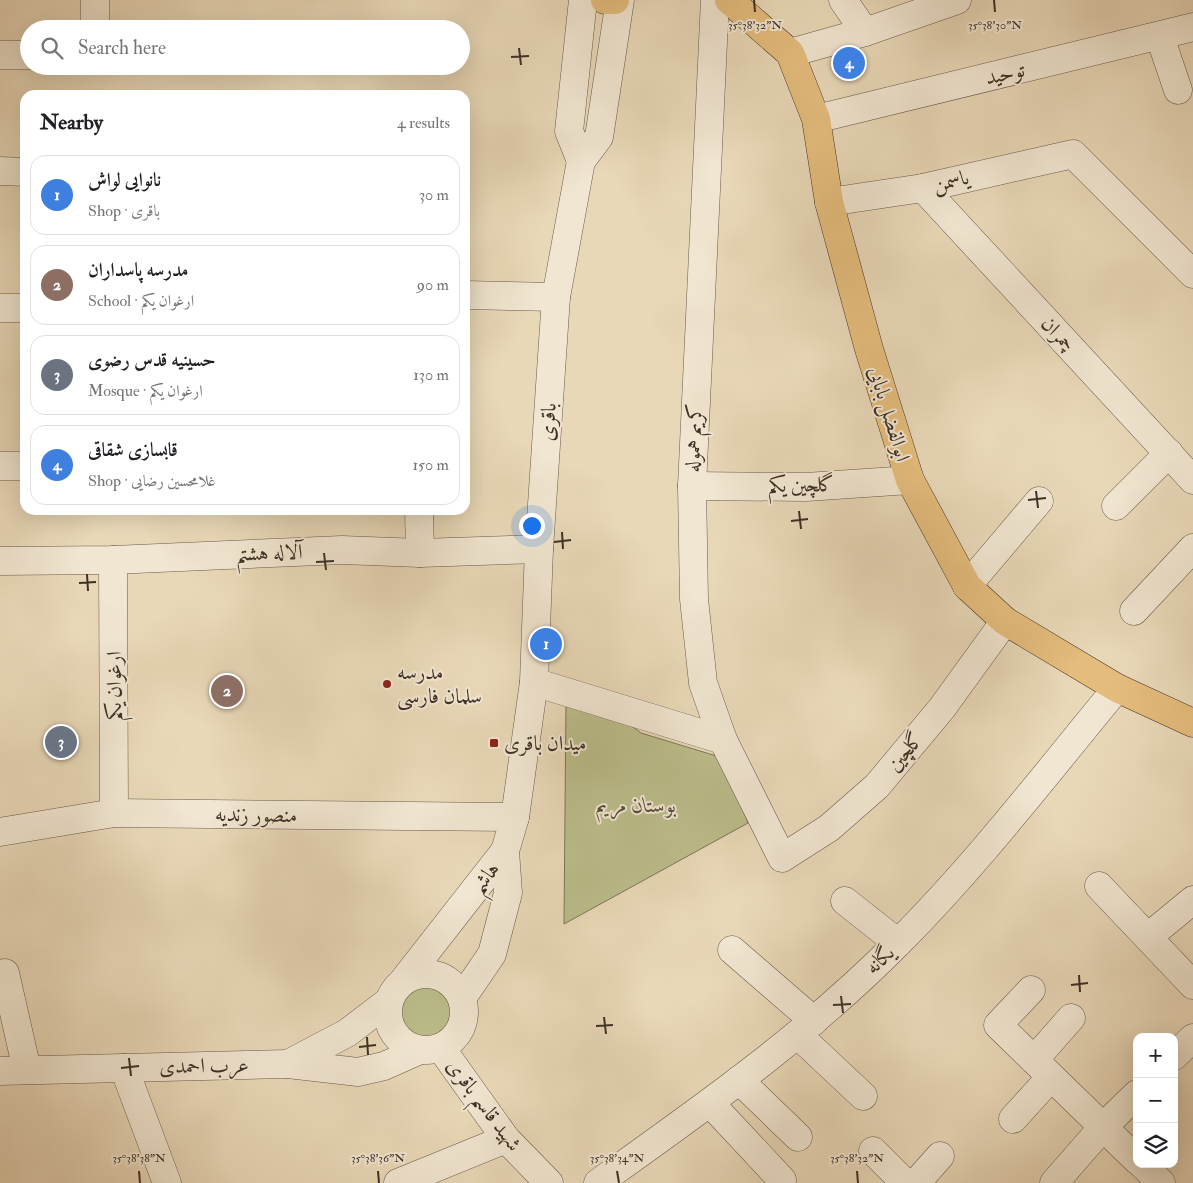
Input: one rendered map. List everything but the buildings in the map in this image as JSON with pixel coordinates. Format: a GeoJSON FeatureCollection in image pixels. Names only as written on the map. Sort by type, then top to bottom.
{"type":"FeatureCollection","features":[{"type":"Feature","properties":{"kind":"main road"},"geometry":{"type":"LineString","coordinates":[[605,0],[615,0]]}},
{"type":"Feature","properties":{"kind":"main road","name":"ابوالفضل بابایی"},"geometry":{"type":"LineString","coordinates":[[729,0],[790,53],[816,119],[829,202],[869,349],[910,480],[967,586],[1005,622],[1117,688],[1189,716]]}},
{"type":"Feature","properties":{"kind":"street"},"geometry":{"type":"LineString","coordinates":[[95,0],[95,20]]}},
{"type":"Feature","properties":{"kind":"street"},"geometry":{"type":"LineString","coordinates":[[581,161],[569,131],[583,0]]}},
{"type":"Feature","properties":{"kind":"street","name":"باقری"},"geometry":{"type":"LineString","coordinates":[[505,851],[514,817],[534,682],[539,549],[556,297],[581,161],[599,137],[620,0]]}},
{"type":"Feature","properties":{"kind":"street","name":"کریم هموله"},"geometry":{"type":"LineString","coordinates":[[715,0],[692,486],[694,599],[703,683],[723,740],[782,858]]}},
{"type":"Feature","properties":{"kind":"street"},"geometry":{"type":"LineString","coordinates":[[843,0],[865,32]]}},
{"type":"Feature","properties":{"kind":"street"},"geometry":{"type":"LineString","coordinates":[[790,53],[865,32],[957,0]]}},
{"type":"Feature","properties":{"kind":"street","name":"توحید"},"geometry":{"type":"LineString","coordinates":[[816,119],[1160,37],[1193,27]]}},
{"type":"Feature","properties":{"kind":"street"},"geometry":{"type":"LineString","coordinates":[[1160,37],[1178,90]]}},
{"type":"Feature","properties":{"kind":"street"},"geometry":{"type":"LineString","coordinates":[[0,55],[20,55]]}},
{"type":"Feature","properties":{"kind":"street","name":"یاسمن"},"geometry":{"type":"LineString","coordinates":[[829,202],[923,188],[1073,154],[1193,274]]}},
{"type":"Feature","properties":{"kind":"street"},"geometry":{"type":"LineString","coordinates":[[0,171],[20,172]]}},
{"type":"Feature","properties":{"kind":"street","name":"چمران"},"geometry":{"type":"LineString","coordinates":[[923,188],[1193,480]]}},
{"type":"Feature","properties":{"kind":"street"},"geometry":{"type":"LineString","coordinates":[[470,295],[556,297]]}},
{"type":"Feature","properties":{"kind":"street"},"geometry":{"type":"LineString","coordinates":[[0,308],[20,308]]}},
{"type":"Feature","properties":{"kind":"street"},"geometry":{"type":"LineString","coordinates":[[1116,506],[1169,453]]}},
{"type":"Feature","properties":{"kind":"street"},"geometry":{"type":"LineString","coordinates":[[0,466],[20,466]]}},
{"type":"Feature","properties":{"kind":"street","name":"گلچین یکم"},"geometry":{"type":"LineString","coordinates":[[692,486],[806,487],[910,480]]}},
{"type":"Feature","properties":{"kind":"street"},"geometry":{"type":"LineString","coordinates":[[967,586],[1039,501]]}},
{"type":"Feature","properties":{"kind":"street"},"geometry":{"type":"LineString","coordinates":[[419,515],[420,553]]}},
{"type":"Feature","properties":{"kind":"street"},"geometry":{"type":"LineString","coordinates":[[1134,610],[1193,548]]}},
{"type":"Feature","properties":{"kind":"street","name":"آلاله هشتم"},"geometry":{"type":"LineString","coordinates":[[0,561],[114,560],[342,550],[420,553],[539,549]]}},
{"type":"Feature","properties":{"kind":"street","name":"ارغوان یکم"},"geometry":{"type":"LineString","coordinates":[[114,560],[114,813]]}},
{"type":"Feature","properties":{"kind":"street","name":"گلچین"},"geometry":{"type":"LineString","coordinates":[[782,858],[828,828],[876,786],[942,708],[1005,622]]}},
{"type":"Feature","properties":{"kind":"street"},"geometry":{"type":"LineString","coordinates":[[534,682],[723,740]]}},
{"type":"Feature","properties":{"kind":"street","name":"یگانه"},"geometry":{"type":"LineString","coordinates":[[598,1183],[710,1103],[806,1028],[898,943],[967,869],[1117,688]]}},
{"type":"Feature","properties":{"kind":"street","name":"منصور زندیه"},"geometry":{"type":"LineString","coordinates":[[0,832],[114,813],[514,817]]}},
{"type":"Feature","properties":{"kind":"street","name":"هاشم"},"geometry":{"type":"LineString","coordinates":[[396,990],[505,851]]}},
{"type":"Feature","properties":{"kind":"street","name":"هاشم"},"geometry":{"type":"LineString","coordinates":[[462,998],[492,954],[508,893],[505,851]]}},
{"type":"Feature","properties":{"kind":"street"},"geometry":{"type":"LineString","coordinates":[[1099,886],[1193,985]]}},
{"type":"Feature","properties":{"kind":"street"},"geometry":{"type":"LineString","coordinates":[[1148,937],[1193,900]]}},
{"type":"Feature","properties":{"kind":"street"},"geometry":{"type":"LineString","coordinates":[[845,901],[898,943]]}},
{"type":"Feature","properties":{"kind":"street"},"geometry":{"type":"LineString","coordinates":[[732,950],[806,1028],[863,1096]]}},
{"type":"Feature","properties":{"kind":"street"},"geometry":{"type":"LineString","coordinates":[[4,973],[27,1070]]}},
{"type":"Feature","properties":{"kind":"street"},"geometry":{"type":"LineString","coordinates":[[288,1064],[347,1033],[396,990],[426,973],[437,974],[448,980],[462,998],[465,1009],[464,1021],[451,1042],[431,1049],[401,1041],[389,1023],[396,990]]}},
{"type":"Feature","properties":{"kind":"street"},"geometry":{"type":"LineString","coordinates":[[1031,990],[998,1025],[1133,1156]]}},
{"type":"Feature","properties":{"kind":"street"},"geometry":{"type":"LineString","coordinates":[[1013,1119],[1071,1018]]}},
{"type":"Feature","properties":{"kind":"street"},"geometry":{"type":"LineString","coordinates":[[1178,1052],[1193,1038]]}},
{"type":"Feature","properties":{"kind":"street","name":"عرب احمدی"},"geometry":{"type":"LineString","coordinates":[[0,1071],[288,1064],[358,1072],[384,1066],[431,1049]]}},
{"type":"Feature","properties":{"kind":"street","name":"شهید قاسم باقری"},"geometry":{"type":"LineString","coordinates":[[431,1049],[506,1139],[549,1183]]}},
{"type":"Feature","properties":{"kind":"street"},"geometry":{"type":"LineString","coordinates":[[124,1068],[167,1183]]}},
{"type":"Feature","properties":{"kind":"street"},"geometry":{"type":"LineString","coordinates":[[739,1080],[798,1137]]}},
{"type":"Feature","properties":{"kind":"street"},"geometry":{"type":"LineString","coordinates":[[1054,1183],[1103,1128],[1133,1098]]}},
{"type":"Feature","properties":{"kind":"street"},"geometry":{"type":"LineString","coordinates":[[710,1103],[782,1180]]}},
{"type":"Feature","properties":{"kind":"street"},"geometry":{"type":"LineString","coordinates":[[398,1183],[506,1139]]}},
{"type":"Feature","properties":{"kind":"street"},"geometry":{"type":"LineString","coordinates":[[873,1151],[905,1183]]}},
{"type":"Feature","properties":{"kind":"street"},"geometry":{"type":"LineString","coordinates":[[916,1183],[940,1156]]}},
{"type":"Feature","properties":{"kind":"street"},"geometry":{"type":"LineString","coordinates":[[1146,1168],[1161,1183]]}},
{"type":"Feature","properties":{"kind":"green space","name":"بوستان مریم"},"geometry":{"type":"Polygon","coordinates":[[[566,701],[613,712],[641,733],[723,758],[748,823],[564,924],[566,701]]]}},
{"type":"Feature","properties":{"kind":"green space"},"geometry":{"type":"Polygon","coordinates":[[[427,980],[439,983],[449,989],[455,999],[458,1011],[455,1023],[449,1033],[439,1039],[427,1042],[415,1039],[405,1033],[399,1023],[396,1011],[399,999],[405,989],[415,983],[427,980]]]}},
{"type":"Feature","properties":{"kind":"place","name":"قابسازی شقاقی"},"geometry":{"type":"Point","coordinates":[849,63]}},
{"type":"Feature","properties":{"kind":"place","name":"نانوایی لواش"},"geometry":{"type":"Point","coordinates":[546,644]}},
{"type":"Feature","properties":{"kind":"place","name":"مدرسه سلمان فارسی"},"geometry":{"type":"Point","coordinates":[387,684]}},
{"type":"Feature","properties":{"kind":"place","name":"مدرسه پاسداران"},"geometry":{"type":"Point","coordinates":[227,691]}},
{"type":"Feature","properties":{"kind":"place","name":"حسینیه قدس رضوی"},"geometry":{"type":"Point","coordinates":[61,742]}},
{"type":"Feature","properties":{"kind":"place","name":"میدان باقری"},"geometry":{"type":"Point","coordinates":[494,743]}}]}
